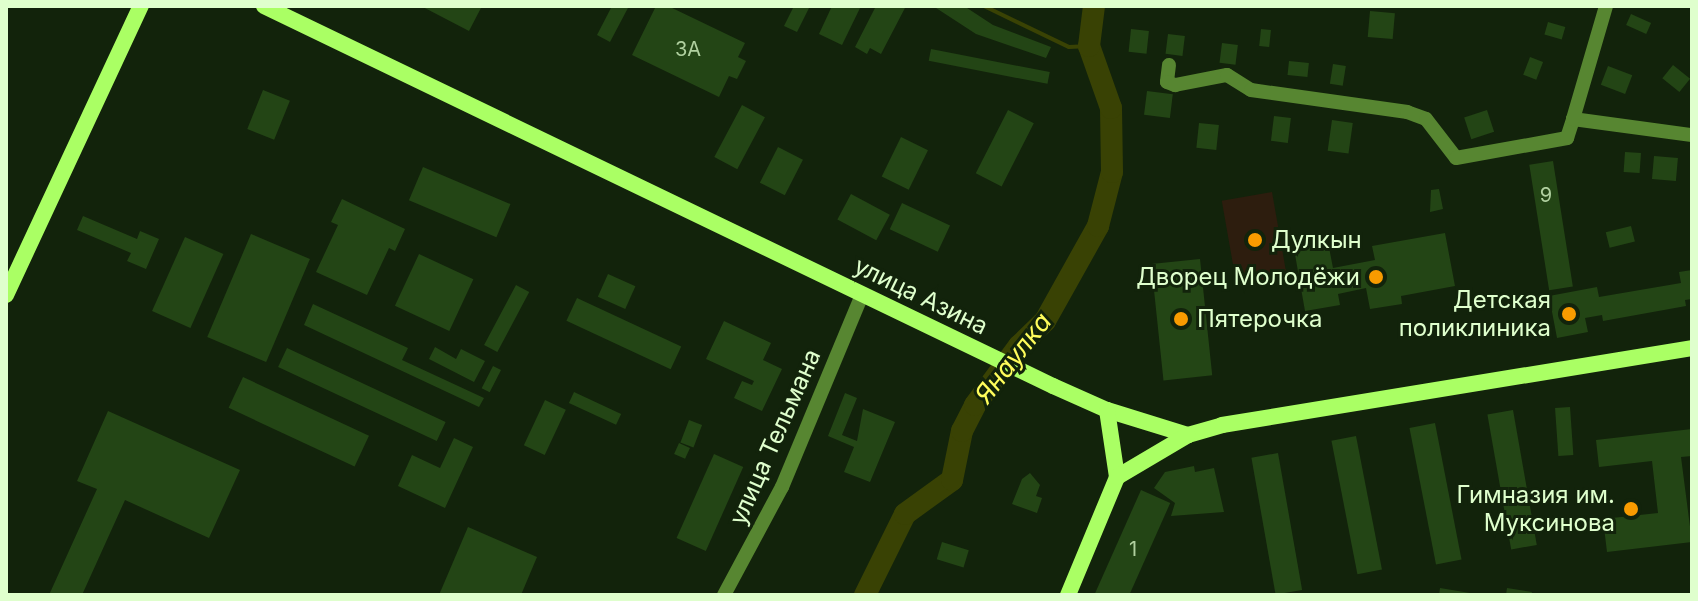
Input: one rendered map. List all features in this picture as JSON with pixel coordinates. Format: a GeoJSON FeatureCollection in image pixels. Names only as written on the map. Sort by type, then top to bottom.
{"type":"FeatureCollection","features":[{"type":"Feature","properties":{"kind":"street"},"geometry":{"type":"LineString","coordinates":[[6,295],[141,6]]}},
{"type":"Feature","properties":{"kind":"street","name":"улица Азина"},"geometry":{"type":"LineString","coordinates":[[264,6],[1053,386],[1107,410],[1188,435]]}},
{"type":"Feature","properties":{"kind":"street"},"geometry":{"type":"LineString","coordinates":[[1169,65],[1167,82],[1175,85],[1227,75],[1251,90],[1407,112],[1426,119],[1456,158],[1567,138],[1606,6]]}},
{"type":"Feature","properties":{"kind":"street"},"geometry":{"type":"LineString","coordinates":[[1573,119],[1692,135]]}},
{"type":"Feature","properties":{"kind":"street","name":"улица Тельмана"},"geometry":{"type":"LineString","coordinates":[[724,595],[782,487],[862,295]]}},
{"type":"Feature","properties":{"kind":"street"},"geometry":{"type":"LineString","coordinates":[[1117,477],[1188,435],[1238,422],[1692,348]]}},
{"type":"Feature","properties":{"kind":"street"},"geometry":{"type":"LineString","coordinates":[[1068,595],[1117,477],[1107,410]]}},
{"type":"Feature","properties":{"kind":"shaded area","name":"Дулкын"},"geometry":{"type":"Polygon","coordinates":[[[1272,192],[1287,279],[1237,288],[1222,201],[1272,192]]]}},
{"type":"Feature","properties":{"kind":"building"},"geometry":{"type":"Polygon","coordinates":[[[421,6],[482,6],[469,31],[421,6]]]}},
{"type":"Feature","properties":{"kind":"building"},"geometry":{"type":"Polygon","coordinates":[[[612,6],[629,6],[610,42],[597,35],[612,6]]]}},
{"type":"Feature","properties":{"kind":"building"},"geometry":{"type":"Polygon","coordinates":[[[656,6],[668,6],[745,43],[738,57],[746,61],[737,79],[729,76],[719,97],[632,55],[656,6]]]}},
{"type":"Feature","properties":{"kind":"building"},"geometry":{"type":"Polygon","coordinates":[[[794,6],[810,6],[797,32],[784,26],[794,6]]]}},
{"type":"Feature","properties":{"kind":"building"},"geometry":{"type":"Polygon","coordinates":[[[832,6],[861,6],[842,45],[819,34],[832,6]]]}},
{"type":"Feature","properties":{"kind":"building"},"geometry":{"type":"Polygon","coordinates":[[[876,6],[906,6],[881,54],[870,48],[867,54],[855,47],[876,6]]]}},
{"type":"Feature","properties":{"kind":"building"},"geometry":{"type":"Polygon","coordinates":[[[933,6],[964,6],[993,25],[1051,47],[1046,58],[976,34],[933,6]]]}},
{"type":"Feature","properties":{"kind":"building"},"geometry":{"type":"Polygon","coordinates":[[[1370,11],[1395,13],[1393,39],[1368,37],[1370,11]]]}},
{"type":"Feature","properties":{"kind":"building"},"geometry":{"type":"Polygon","coordinates":[[[1631,14],[1651,23],[1646,34],[1626,25],[1631,14]]]}},
{"type":"Feature","properties":{"kind":"building"},"geometry":{"type":"Polygon","coordinates":[[[1548,22],[1565,27],[1562,39],[1544,34],[1548,22]]]}},
{"type":"Feature","properties":{"kind":"building"},"geometry":{"type":"Polygon","coordinates":[[[1131,29],[1149,31],[1146,54],[1129,52],[1131,29]]]}},
{"type":"Feature","properties":{"kind":"building"},"geometry":{"type":"Polygon","coordinates":[[[1261,29],[1271,30],[1269,47],[1259,46],[1261,29]]]}},
{"type":"Feature","properties":{"kind":"building"},"geometry":{"type":"Polygon","coordinates":[[[1168,34],[1185,36],[1182,56],[1166,54],[1168,34]]]}},
{"type":"Feature","properties":{"kind":"building"},"geometry":{"type":"Polygon","coordinates":[[[1222,43],[1238,45],[1235,65],[1220,63],[1222,43]]]}},
{"type":"Feature","properties":{"kind":"building"},"geometry":{"type":"Polygon","coordinates":[[[931,49],[1050,72],[1047,84],[929,61],[931,49]]]}},
{"type":"Feature","properties":{"kind":"building"},"geometry":{"type":"Polygon","coordinates":[[[1530,57],[1543,62],[1536,80],[1523,75],[1530,57]]]}},
{"type":"Feature","properties":{"kind":"building"},"geometry":{"type":"Polygon","coordinates":[[[1289,61],[1309,63],[1307,77],[1288,75],[1289,61]]]}},
{"type":"Feature","properties":{"kind":"building"},"geometry":{"type":"Polygon","coordinates":[[[1333,64],[1346,66],[1343,86],[1330,84],[1333,64]]]}},
{"type":"Feature","properties":{"kind":"building"},"geometry":{"type":"Polygon","coordinates":[[[1673,65],[1690,79],[1679,92],[1662,78],[1673,65]]]}},
{"type":"Feature","properties":{"kind":"building"},"geometry":{"type":"Polygon","coordinates":[[[1608,66],[1632,75],[1625,94],[1601,85],[1608,66]]]}},
{"type":"Feature","properties":{"kind":"building"},"geometry":{"type":"Polygon","coordinates":[[[263,90],[290,101],[274,140],[247,129],[263,90]]]}},
{"type":"Feature","properties":{"kind":"building"},"geometry":{"type":"Polygon","coordinates":[[[1147,91],[1173,94],[1170,118],[1144,115],[1147,91]]]}},
{"type":"Feature","properties":{"kind":"building"},"geometry":{"type":"Polygon","coordinates":[[[742,105],[765,117],[737,169],[714,157],[742,105]]]}},
{"type":"Feature","properties":{"kind":"building"},"geometry":{"type":"Polygon","coordinates":[[[1008,110],[1034,123],[1002,186],[976,173],[1008,110]]]}},
{"type":"Feature","properties":{"kind":"building"},"geometry":{"type":"Polygon","coordinates":[[[1487,110],[1494,132],[1471,139],[1464,117],[1487,110]]]}},
{"type":"Feature","properties":{"kind":"building"},"geometry":{"type":"Polygon","coordinates":[[[1274,116],[1291,118],[1288,143],[1271,141],[1274,116]]]}},
{"type":"Feature","properties":{"kind":"building"},"geometry":{"type":"Polygon","coordinates":[[[1332,120],[1353,123],[1348,154],[1328,151],[1332,120]]]}},
{"type":"Feature","properties":{"kind":"building"},"geometry":{"type":"Polygon","coordinates":[[[1199,123],[1219,125],[1216,150],[1196,148],[1199,123]]]}},
{"type":"Feature","properties":{"kind":"building"},"geometry":{"type":"Polygon","coordinates":[[[901,137],[928,150],[909,190],[882,177],[901,137]]]}},
{"type":"Feature","properties":{"kind":"building"},"geometry":{"type":"Polygon","coordinates":[[[778,147],[803,160],[785,195],[760,183],[778,147]]]}},
{"type":"Feature","properties":{"kind":"building"},"geometry":{"type":"Polygon","coordinates":[[[1625,152],[1641,153],[1640,173],[1624,172],[1625,152]]]}},
{"type":"Feature","properties":{"kind":"building"},"geometry":{"type":"Polygon","coordinates":[[[1654,156],[1678,158],[1676,181],[1652,179],[1654,156]]]}},
{"type":"Feature","properties":{"kind":"building"},"geometry":{"type":"Polygon","coordinates":[[[1553,161],[1573,286],[1549,290],[1529,165],[1553,161]]]}},
{"type":"Feature","properties":{"kind":"building"},"geometry":{"type":"Polygon","coordinates":[[[423,167],[510,204],[496,237],[409,200],[423,167]]]}},
{"type":"Feature","properties":{"kind":"building"},"geometry":{"type":"Polygon","coordinates":[[[1439,189],[1443,209],[1430,212],[1431,190],[1439,189]]]}},
{"type":"Feature","properties":{"kind":"building"},"geometry":{"type":"Polygon","coordinates":[[[851,194],[890,215],[876,240],[837,220],[851,194]]]}},
{"type":"Feature","properties":{"kind":"building"},"geometry":{"type":"Polygon","coordinates":[[[342,199],[405,229],[395,251],[389,248],[367,295],[316,272],[338,225],[331,222],[342,199]]]}},
{"type":"Feature","properties":{"kind":"building"},"geometry":{"type":"Polygon","coordinates":[[[902,203],[950,225],[938,252],[890,229],[902,203]]]}},
{"type":"Feature","properties":{"kind":"building"},"geometry":{"type":"Polygon","coordinates":[[[83,216],[137,239],[140,231],[159,239],[146,269],[127,261],[131,253],[77,230],[83,216]]]}},
{"type":"Feature","properties":{"kind":"building"},"geometry":{"type":"Polygon","coordinates":[[[1631,226],[1635,242],[1610,248],[1606,232],[1631,226]]]}},
{"type":"Feature","properties":{"kind":"building","name":"Дворец Молодёжи"},"geometry":{"type":"Polygon","coordinates":[[[1445,233],[1455,286],[1401,296],[1402,304],[1370,309],[1366,288],[1338,294],[1340,305],[1305,311],[1293,243],[1327,237],[1333,268],[1375,260],[1372,246],[1445,233]]]}},
{"type":"Feature","properties":{"kind":"building"},"geometry":{"type":"Polygon","coordinates":[[[251,234],[310,259],[266,362],[207,337],[251,234]]]}},
{"type":"Feature","properties":{"kind":"building"},"geometry":{"type":"Polygon","coordinates":[[[185,237],[223,254],[190,328],[152,311],[185,237]]]}},
{"type":"Feature","properties":{"kind":"building"},"geometry":{"type":"Polygon","coordinates":[[[419,254],[473,279],[449,331],[395,306],[419,254]]]}},
{"type":"Feature","properties":{"kind":"building","name":"Пятерочка"},"geometry":{"type":"Polygon","coordinates":[[[1200,259],[1212,375],[1163,380],[1151,264],[1200,259]]]}},
{"type":"Feature","properties":{"kind":"building"},"geometry":{"type":"Polygon","coordinates":[[[1692,270],[1692,299],[1685,300],[1686,306],[1603,321],[1602,315],[1585,318],[1588,332],[1557,338],[1549,296],[1597,287],[1599,297],[1681,283],[1679,272],[1692,270]]]}},
{"type":"Feature","properties":{"kind":"building"},"geometry":{"type":"Polygon","coordinates":[[[608,274],[635,286],[625,309],[598,297],[608,274]]]}},
{"type":"Feature","properties":{"kind":"building"},"geometry":{"type":"Polygon","coordinates":[[[516,285],[529,292],[497,352],[484,345],[516,285]]]}},
{"type":"Feature","properties":{"kind":"building"},"geometry":{"type":"Polygon","coordinates":[[[577,298],[681,347],[671,369],[566,321],[577,298]]]}},
{"type":"Feature","properties":{"kind":"building"},"geometry":{"type":"Polygon","coordinates":[[[313,304],[408,348],[402,360],[484,398],[479,407],[304,325],[313,304]]]}},
{"type":"Feature","properties":{"kind":"building"},"geometry":{"type":"Polygon","coordinates":[[[724,321],[771,343],[763,360],[782,369],[762,411],[734,398],[742,381],[752,385],[754,381],[706,359],[724,321]]]}},
{"type":"Feature","properties":{"kind":"building"},"geometry":{"type":"Polygon","coordinates":[[[435,347],[456,359],[461,349],[485,361],[474,382],[429,359],[435,347]]]}},
{"type":"Feature","properties":{"kind":"building"},"geometry":{"type":"Polygon","coordinates":[[[287,348],[446,422],[437,441],[278,367],[287,348]]]}},
{"type":"Feature","properties":{"kind":"building"},"geometry":{"type":"Polygon","coordinates":[[[493,366],[501,370],[490,392],[482,388],[493,366]]]}},
{"type":"Feature","properties":{"kind":"building"},"geometry":{"type":"Polygon","coordinates":[[[243,377],[369,436],[355,467],[229,408],[243,377]]]}},
{"type":"Feature","properties":{"kind":"building"},"geometry":{"type":"Polygon","coordinates":[[[574,392],[621,414],[616,425],[569,403],[574,392]]]}},
{"type":"Feature","properties":{"kind":"building"},"geometry":{"type":"Polygon","coordinates":[[[845,393],[857,398],[842,435],[857,441],[863,409],[895,422],[870,482],[844,472],[854,447],[828,436],[845,393]]]}},
{"type":"Feature","properties":{"kind":"building"},"geometry":{"type":"Polygon","coordinates":[[[545,400],[566,410],[545,455],[524,445],[545,400]]]}},
{"type":"Feature","properties":{"kind":"building"},"geometry":{"type":"Polygon","coordinates":[[[1570,407],[1573,455],[1558,456],[1555,408],[1570,407]]]}},
{"type":"Feature","properties":{"kind":"building"},"geometry":{"type":"Polygon","coordinates":[[[1513,410],[1537,545],[1511,549],[1487,415],[1513,410]]]}},
{"type":"Feature","properties":{"kind":"building"},"geometry":{"type":"Polygon","coordinates":[[[108,411],[240,470],[209,538],[125,500],[82,595],[49,595],[97,489],[77,481],[108,411]]]}},
{"type":"Feature","properties":{"kind":"building"},"geometry":{"type":"Polygon","coordinates":[[[689,420],[702,425],[693,447],[680,442],[689,420]]]}},
{"type":"Feature","properties":{"kind":"building"},"geometry":{"type":"Polygon","coordinates":[[[1435,423],[1462,559],[1436,564],[1409,428],[1435,423]]]}},
{"type":"Feature","properties":{"kind":"building"},"geometry":{"type":"Polygon","coordinates":[[[1692,429],[1692,456],[1681,457],[1692,542],[1607,552],[1603,519],[1658,513],[1652,461],[1599,467],[1596,440],[1692,429]]]}},
{"type":"Feature","properties":{"kind":"building"},"geometry":{"type":"Polygon","coordinates":[[[1356,436],[1382,570],[1357,574],[1331,441],[1356,436]]]}},
{"type":"Feature","properties":{"kind":"building"},"geometry":{"type":"Polygon","coordinates":[[[454,438],[473,447],[445,508],[398,486],[412,455],[440,468],[454,438]]]}},
{"type":"Feature","properties":{"kind":"building"},"geometry":{"type":"Polygon","coordinates":[[[679,443],[690,448],[685,459],[674,454],[679,443]]]}},
{"type":"Feature","properties":{"kind":"building"},"geometry":{"type":"Polygon","coordinates":[[[1278,453],[1302,590],[1276,595],[1251,458],[1278,453]]]}},
{"type":"Feature","properties":{"kind":"building"},"geometry":{"type":"Polygon","coordinates":[[[714,454],[743,467],[706,551],[677,538],[714,454]]]}},
{"type":"Feature","properties":{"kind":"building"},"geometry":{"type":"Polygon","coordinates":[[[1194,466],[1195,472],[1214,468],[1224,512],[1171,516],[1175,503],[1154,488],[1165,472],[1194,466]]]}},
{"type":"Feature","properties":{"kind":"building"},"geometry":{"type":"Polygon","coordinates":[[[1030,473],[1040,485],[1036,496],[1042,498],[1037,513],[1012,504],[1022,479],[1030,473]]]}},
{"type":"Feature","properties":{"kind":"building"},"geometry":{"type":"Polygon","coordinates":[[[1141,490],[1170,503],[1129,595],[1095,594],[1141,490]]]}},
{"type":"Feature","properties":{"kind":"building"},"geometry":{"type":"Polygon","coordinates":[[[468,527],[537,557],[521,595],[439,595],[468,527]]]}},
{"type":"Feature","properties":{"kind":"building"},"geometry":{"type":"Polygon","coordinates":[[[942,542],[969,550],[964,567],[937,559],[942,542]]]}},
{"type":"Feature","properties":{"kind":"building"},"geometry":{"type":"Polygon","coordinates":[[[1440,588],[1470,593],[1470,595],[1439,595],[1440,588]]]}},
{"type":"Feature","properties":{"kind":"building"},"geometry":{"type":"Polygon","coordinates":[[[1507,588],[1532,592],[1531,595],[1506,595],[1507,588]]]}},
{"type":"Feature","properties":{"kind":"waterway"},"geometry":{"type":"LineString","coordinates":[[984,6],[1069,47],[1089,46]]}},
{"type":"Feature","properties":{"kind":"waterway","name":"Янаулка"},"geometry":{"type":"LineString","coordinates":[[865,595],[905,514],[952,480],[962,431],[975,405],[1019,346],[1045,321],[1098,226],[1112,172],[1111,108],[1089,46],[1094,6]]}},
{"type":"Feature","properties":{"kind":"place","name":"Дулкын"},"geometry":{"type":"Point","coordinates":[1255,240]}},
{"type":"Feature","properties":{"kind":"place","name":"Дворец Молодёжи"},"geometry":{"type":"Point","coordinates":[1376,277]}},
{"type":"Feature","properties":{"kind":"place","name":"Детская поликлиника"},"geometry":{"type":"Point","coordinates":[1569,314]}},
{"type":"Feature","properties":{"kind":"place","name":"Пятерочка"},"geometry":{"type":"Point","coordinates":[1181,319]}},
{"type":"Feature","properties":{"kind":"place","name":"Гимназия им. Муксинова"},"geometry":{"type":"Point","coordinates":[1631,509]}}]}
